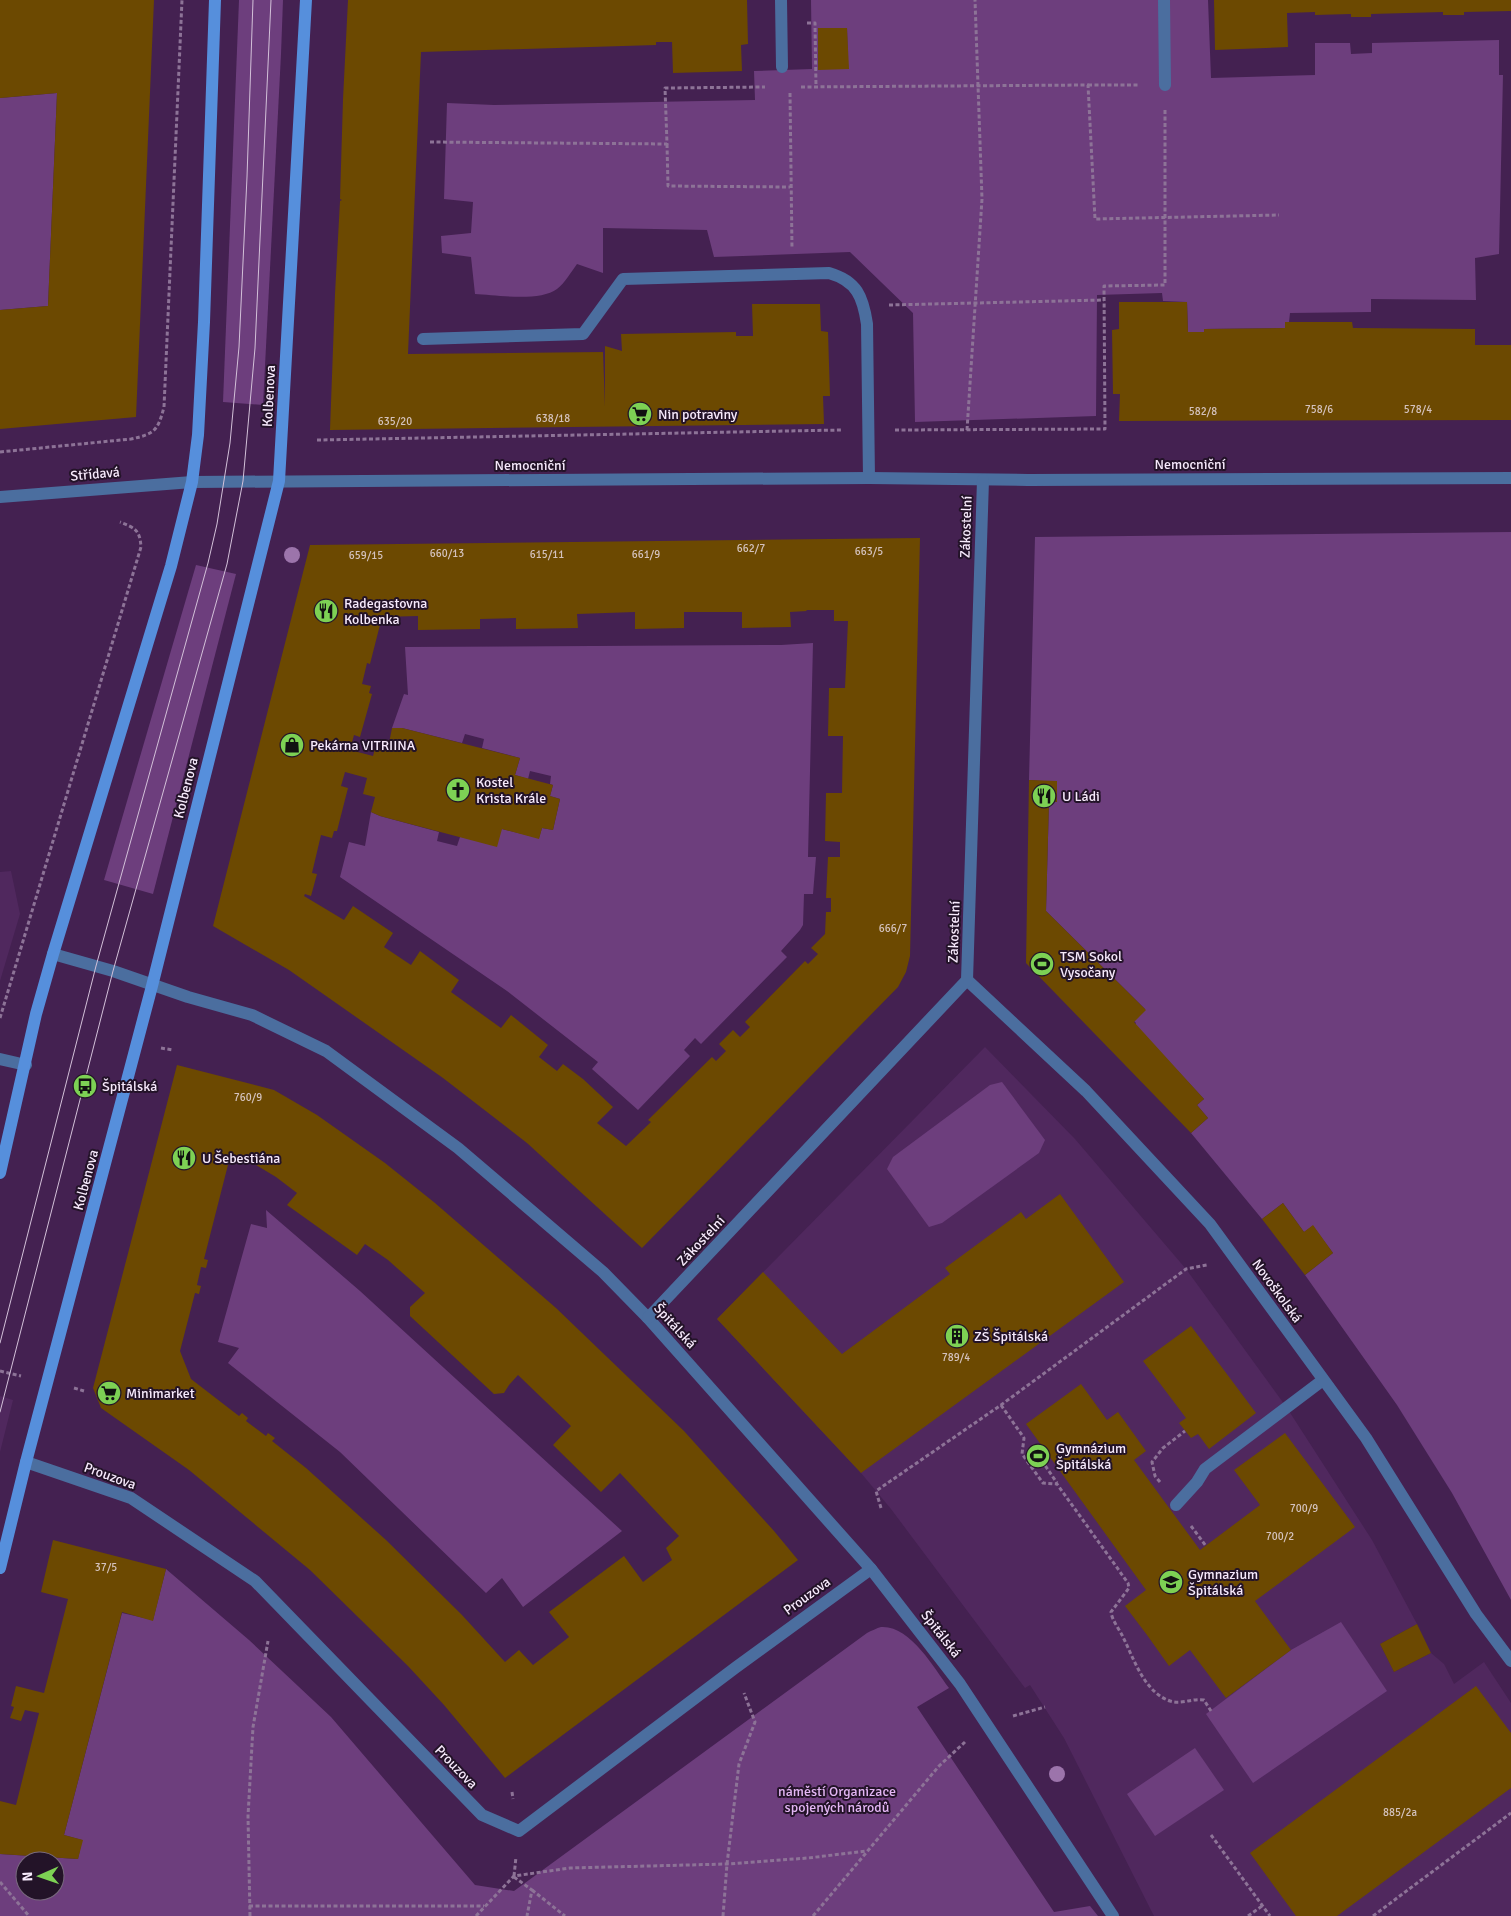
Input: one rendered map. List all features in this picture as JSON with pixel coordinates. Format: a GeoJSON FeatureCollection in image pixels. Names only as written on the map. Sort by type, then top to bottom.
{"type":"FeatureCollection","features":[{"type":"Feature","properties":{"kind":"main road"},"geometry":{"type":"LineString","coordinates":[[0,1173],[26,1065],[36,1014],[170,566],[192,482],[198,435],[204,322],[215,0]]}},
{"type":"Feature","properties":{"kind":"main road","name":"Kolbenova"},"geometry":{"type":"LineString","coordinates":[[0,1568],[26,1462],[152,986],[279,481],[306,0]]}},
{"type":"Feature","properties":{"kind":"street"},"geometry":{"type":"LineString","coordinates":[[781,0],[782,67]]}},
{"type":"Feature","properties":{"kind":"street"},"geometry":{"type":"LineString","coordinates":[[1164,0],[1166,86]]}},
{"type":"Feature","properties":{"kind":"street"},"geometry":{"type":"LineString","coordinates":[[423,339],[583,334],[623,279],[829,273],[844,277],[856,289],[864,306],[869,478]]}},
{"type":"Feature","properties":{"kind":"street","name":"Nemocniční"},"geometry":{"type":"LineString","coordinates":[[192,482],[869,478],[982,480],[1511,478]]}},
{"type":"Feature","properties":{"kind":"street","name":"Zákostelní"},"geometry":{"type":"LineString","coordinates":[[648,1318],[967,980],[982,480]]}},
{"type":"Feature","properties":{"kind":"street","name":"Střídavá"},"geometry":{"type":"LineString","coordinates":[[0,497],[192,482]]}},
{"type":"Feature","properties":{"kind":"street","name":"Špitálská"},"geometry":{"type":"LineString","coordinates":[[53,954],[113,971],[152,986],[252,1015],[326,1051],[458,1148],[603,1272],[648,1318],[871,1568],[960,1684],[1113,1916]]}},
{"type":"Feature","properties":{"kind":"street","name":"Novoškolská"},"geometry":{"type":"LineString","coordinates":[[967,980],[1086,1091],[1210,1224],[1366,1438],[1476,1614],[1511,1661]]}},
{"type":"Feature","properties":{"kind":"street"},"geometry":{"type":"LineString","coordinates":[[0,1059],[26,1065]]}},
{"type":"Feature","properties":{"kind":"street"},"geometry":{"type":"LineString","coordinates":[[1176,1505],[1198,1482],[1205,1469],[1323,1380]]}},
{"type":"Feature","properties":{"kind":"street","name":"Prouzova"},"geometry":{"type":"LineString","coordinates":[[26,1462],[131,1498],[256,1580],[482,1815],[519,1831],[871,1568]]}},
{"type":"Feature","properties":{"kind":"path"},"geometry":{"type":"LineString","coordinates":[[0,452],[131,439],[148,435],[160,422],[164,407],[182,0]]}},
{"type":"Feature","properties":{"kind":"path"},"geometry":{"type":"LineString","coordinates":[[967,430],[982,199],[975,0]]}},
{"type":"Feature","properties":{"kind":"path"},"geometry":{"type":"LineString","coordinates":[[798,87],[978,85],[1166,86]]}},
{"type":"Feature","properties":{"kind":"path"},"geometry":{"type":"LineString","coordinates":[[1088,85],[1095,219],[1279,215]]}},
{"type":"Feature","properties":{"kind":"path"},"geometry":{"type":"LineString","coordinates":[[770,87],[666,88],[668,186],[790,187]]}},
{"type":"Feature","properties":{"kind":"path"},"geometry":{"type":"LineString","coordinates":[[790,87],[790,187],[793,274]]}},
{"type":"Feature","properties":{"kind":"path"},"geometry":{"type":"LineString","coordinates":[[430,142],[667,144]]}},
{"type":"Feature","properties":{"kind":"path"},"geometry":{"type":"LineString","coordinates":[[864,306],[1104,300]]}},
{"type":"Feature","properties":{"kind":"path"},"geometry":{"type":"LineString","coordinates":[[0,1018],[141,547],[141,538],[135,529],[120,522]]}},
{"type":"Feature","properties":{"kind":"path"},"geometry":{"type":"LineString","coordinates":[[881,1508],[876,1492],[1001,1405],[1186,1269],[1235,1259]]}},
{"type":"Feature","properties":{"kind":"path"},"geometry":{"type":"LineString","coordinates":[[1001,1405],[1024,1438],[1022,1454],[1027,1461],[1043,1483],[1058,1484]]}},
{"type":"Feature","properties":{"kind":"path"},"geometry":{"type":"LineString","coordinates":[[1038,1455],[1128,1583],[1129,1588],[1126,1594],[1111,1612],[1143,1678],[1151,1688],[1168,1701],[1176,1703],[1196,1699],[1204,1700],[1211,1711]]}},
{"type":"Feature","properties":{"kind":"path"},"geometry":{"type":"LineString","coordinates":[[250,1916],[248,1816],[254,1726],[268,1641]]}},
{"type":"Feature","properties":{"kind":"path"},"geometry":{"type":"LineString","coordinates":[[723,1916],[739,1764],[755,1722],[735,1668]]}},
{"type":"Feature","properties":{"kind":"path"},"geometry":{"type":"LineString","coordinates":[[813,1916],[866,1851],[948,1758]]}},
{"type":"Feature","properties":{"kind":"path"},"geometry":{"type":"LineString","coordinates":[[1373,1916],[1511,1813]]}},
{"type":"Feature","properties":{"kind":"path"},"geometry":{"type":"LineString","coordinates":[[1211,1835],[1270,1916]]}},
{"type":"Feature","properties":{"kind":"path"},"geometry":{"type":"LineString","coordinates":[[476,1916],[514,1876],[570,1868],[727,1864],[808,1858],[866,1851]]}},
{"type":"Feature","properties":{"kind":"path"},"geometry":{"type":"LineString","coordinates":[[514,1876],[565,1916]]}},
{"type":"Feature","properties":{"kind":"path"},"geometry":{"type":"LineString","coordinates":[[0,1882],[29,1916]]}},
{"type":"Feature","properties":{"kind":"path"},"geometry":{"type":"LineString","coordinates":[[527,1916],[532,1890]]}},
{"type":"Feature","properties":{"kind":"path"},"geometry":{"type":"LineString","coordinates":[[250,1906],[485,1906]]}},
{"type":"Feature","properties":{"kind":"path"},"geometry":{"type":"LineString","coordinates":[[1248,1916],[1262,1906]]}},
{"type":"Feature","properties":{"kind":"shaded area"},"geometry":{"type":"Polygon","coordinates":[[[11,871],[20,914],[0,981],[0,872],[11,871]]]}},
{"type":"Feature","properties":{"kind":"shaded area"},"geometry":{"type":"Polygon","coordinates":[[[985,1047],[1075,1139],[1186,1269],[1287,1408],[1372,1540],[1417,1624],[1380,1644],[1394,1672],[1431,1653],[1444,1664],[1454,1684],[1484,1662],[1511,1703],[1511,1916],[1154,1916],[1064,1738],[1030,1685],[1025,1688],[891,1509],[861,1473],[717,1319],[985,1047]]]}},
{"type":"Feature","properties":{"kind":"shaded area"},"geometry":{"type":"Polygon","coordinates":[[[0,1396],[13,1400],[0,1452],[0,1396]]]}},
{"type":"Feature","properties":{"kind":"green space"},"geometry":{"type":"Polygon","coordinates":[[[239,0],[283,0],[263,405],[223,402],[239,0]]]}},
{"type":"Feature","properties":{"kind":"green space"},"geometry":{"type":"Polygon","coordinates":[[[811,0],[1208,0],[1211,78],[1315,75],[1315,43],[1350,43],[1351,54],[1372,53],[1372,43],[1499,40],[1499,75],[1503,75],[1499,254],[1475,258],[1476,300],[1371,299],[1371,312],[1290,313],[1289,322],[1285,322],[1285,328],[1204,329],[1204,332],[1188,332],[1187,302],[1163,301],[1162,293],[1097,295],[1096,416],[915,422],[913,313],[850,252],[714,257],[707,230],[603,228],[603,273],[577,264],[557,289],[549,293],[529,297],[475,294],[471,257],[442,253],[441,236],[471,233],[473,202],[444,199],[447,103],[494,105],[755,100],[754,71],[812,69],[811,0]],[[847,28],[818,29],[819,69],[848,69],[847,28]]]}},
{"type":"Feature","properties":{"kind":"green space"},"geometry":{"type":"Polygon","coordinates":[[[57,93],[48,306],[0,310],[0,98],[57,93]]]}},
{"type":"Feature","properties":{"kind":"green space"},"geometry":{"type":"Polygon","coordinates":[[[1511,532],[1511,1600],[1452,1493],[1397,1405],[1305,1275],[1333,1253],[1313,1226],[1304,1232],[1283,1203],[1262,1219],[1191,1133],[1208,1118],[1197,1105],[1204,1099],[1135,1025],[1134,1021],[1145,1009],[1046,911],[1049,801],[1057,802],[1057,782],[1029,780],[1035,537],[1511,532]]]}},
{"type":"Feature","properties":{"kind":"green space"},"geometry":{"type":"Polygon","coordinates":[[[196,565],[236,574],[153,894],[104,880],[196,565]]]}},
{"type":"Feature","properties":{"kind":"green space"},"geometry":{"type":"Polygon","coordinates":[[[813,643],[808,857],[816,857],[813,894],[804,894],[803,925],[781,951],[787,957],[701,1044],[695,1038],[684,1050],[690,1056],[638,1110],[592,1069],[598,1062],[507,991],[340,877],[349,842],[365,846],[371,812],[439,832],[437,841],[457,846],[460,837],[502,829],[539,838],[542,828],[553,830],[560,799],[550,796],[553,785],[550,784],[551,776],[530,771],[528,779],[515,775],[520,758],[482,748],[484,739],[465,734],[462,743],[402,728],[392,728],[404,694],[408,695],[405,647],[781,645],[813,643]]]}},
{"type":"Feature","properties":{"kind":"green space"},"geometry":{"type":"Polygon","coordinates":[[[1002,1082],[1045,1140],[1039,1153],[942,1223],[929,1227],[887,1169],[893,1157],[990,1085],[1002,1082]]]}},
{"type":"Feature","properties":{"kind":"green space"},"geometry":{"type":"Polygon","coordinates":[[[266,1210],[360,1291],[622,1531],[523,1607],[502,1578],[486,1593],[340,1452],[228,1363],[239,1348],[218,1342],[251,1224],[267,1228],[266,1210]]]}},
{"type":"Feature","properties":{"kind":"green space","name":"náměstí Organizace spojených národů"},"geometry":{"type":"Polygon","coordinates":[[[166,1569],[249,1640],[331,1717],[475,1885],[514,1891],[867,1633],[881,1627],[892,1628],[902,1633],[920,1649],[949,1688],[917,1707],[1054,1912],[1090,1906],[1098,1916],[0,1916],[0,1854],[15,1855],[15,1901],[65,1901],[65,1858],[78,1859],[82,1840],[64,1835],[122,1613],[153,1620],[166,1569]]]}},
{"type":"Feature","properties":{"kind":"green space"},"geometry":{"type":"Polygon","coordinates":[[[1341,1622],[1387,1691],[1253,1783],[1206,1714],[1291,1650],[1341,1622]]]}},
{"type":"Feature","properties":{"kind":"green space"},"geometry":{"type":"Polygon","coordinates":[[[1195,1748],[1224,1790],[1155,1836],[1127,1794],[1195,1748]]]}},
{"type":"Feature","properties":{"kind":"building"},"geometry":{"type":"Polygon","coordinates":[[[0,0],[154,0],[136,417],[0,429],[0,310],[48,306],[57,93],[0,98],[0,0]]]}},
{"type":"Feature","properties":{"kind":"building"},"geometry":{"type":"Polygon","coordinates":[[[348,0],[747,0],[748,44],[741,45],[742,71],[673,73],[672,42],[656,42],[656,45],[421,52],[408,354],[603,352],[605,407],[605,346],[622,351],[621,334],[736,332],[736,336],[753,336],[752,304],[820,304],[821,331],[828,332],[830,396],[823,396],[824,424],[330,430],[335,294],[340,201],[342,200],[340,199],[343,99],[348,0]]]}},
{"type":"Feature","properties":{"kind":"building"},"geometry":{"type":"Polygon","coordinates":[[[1214,0],[1511,0],[1511,11],[1464,12],[1464,15],[1443,15],[1443,12],[1371,14],[1371,17],[1351,17],[1351,14],[1315,15],[1315,12],[1287,13],[1288,47],[1215,50],[1214,0]]]}},
{"type":"Feature","properties":{"kind":"building"},"geometry":{"type":"Polygon","coordinates":[[[818,28],[847,28],[849,69],[818,70],[818,28]]]}},
{"type":"Feature","properties":{"kind":"building"},"geometry":{"type":"Polygon","coordinates":[[[1119,302],[1187,302],[1188,332],[1204,332],[1204,329],[1285,328],[1285,322],[1352,322],[1353,328],[1475,329],[1475,345],[1511,345],[1511,420],[1119,421],[1120,394],[1113,394],[1112,330],[1119,329],[1119,302]]]}},
{"type":"Feature","properties":{"kind":"building"},"geometry":{"type":"Polygon","coordinates":[[[920,538],[910,956],[906,972],[898,987],[642,1248],[527,1143],[443,1078],[289,970],[213,926],[310,545],[920,538]],[[834,610],[790,612],[791,627],[742,628],[742,612],[684,612],[684,628],[635,629],[635,612],[577,614],[578,628],[516,629],[516,618],[480,619],[480,629],[418,630],[418,616],[382,617],[370,664],[367,663],[362,684],[371,686],[369,693],[372,694],[360,737],[354,735],[350,750],[373,756],[377,741],[389,743],[392,728],[402,728],[520,758],[515,775],[553,785],[550,796],[560,799],[553,830],[542,828],[539,839],[502,829],[497,847],[380,816],[371,812],[375,797],[363,794],[367,778],[345,772],[341,786],[348,788],[337,831],[334,831],[332,838],[321,835],[312,873],[317,874],[311,896],[305,894],[304,896],[344,920],[353,906],[393,933],[384,947],[411,965],[420,951],[459,980],[451,992],[501,1028],[511,1015],[548,1045],[539,1057],[557,1071],[563,1064],[583,1079],[613,1107],[597,1123],[626,1146],[651,1122],[648,1120],[712,1057],[716,1061],[726,1051],[719,1044],[733,1030],[740,1037],[750,1027],[745,1022],[805,961],[808,964],[818,954],[811,948],[825,934],[826,912],[831,912],[831,898],[826,898],[828,857],[840,857],[840,842],[825,841],[826,793],[842,793],[843,736],[828,736],[829,688],[845,688],[848,621],[834,621],[834,610]]]}},
{"type":"Feature","properties":{"kind":"building"},"geometry":{"type":"Polygon","coordinates":[[[1029,780],[1057,781],[1057,802],[1049,801],[1046,911],[1146,1010],[1134,1022],[1204,1099],[1197,1105],[1208,1118],[1191,1133],[1026,963],[1029,780]]]}},
{"type":"Feature","properties":{"kind":"building"},"geometry":{"type":"Polygon","coordinates":[[[177,1065],[274,1090],[317,1115],[385,1163],[435,1203],[556,1308],[684,1431],[798,1560],[505,1778],[444,1705],[408,1666],[310,1570],[189,1470],[101,1408],[93,1388],[177,1065]],[[230,1157],[204,1259],[208,1260],[206,1268],[201,1267],[197,1285],[201,1286],[199,1294],[195,1293],[180,1351],[191,1379],[239,1416],[242,1413],[248,1418],[246,1421],[266,1436],[268,1433],[275,1438],[272,1441],[306,1468],[386,1540],[462,1615],[505,1662],[519,1650],[533,1665],[569,1637],[549,1612],[624,1556],[643,1582],[672,1560],[666,1548],[679,1536],[620,1473],[601,1492],[553,1445],[571,1426],[518,1375],[504,1393],[494,1394],[410,1316],[410,1307],[425,1293],[388,1260],[365,1244],[357,1255],[287,1205],[297,1193],[256,1165],[230,1157]]]}},
{"type":"Feature","properties":{"kind":"building","name":"ZŠ Špitálská"},"geometry":{"type":"Polygon","coordinates":[[[1060,1194],[1124,1282],[861,1473],[717,1319],[763,1272],[842,1354],[950,1274],[945,1268],[1021,1212],[1026,1219],[1060,1194]]]}},
{"type":"Feature","properties":{"kind":"building"},"geometry":{"type":"Polygon","coordinates":[[[1283,1203],[1304,1232],[1313,1225],[1333,1253],[1305,1275],[1262,1219],[1283,1203]]]}},
{"type":"Feature","properties":{"kind":"building"},"geometry":{"type":"Polygon","coordinates":[[[1191,1326],[1256,1413],[1209,1449],[1198,1434],[1191,1438],[1179,1423],[1186,1418],[1143,1361],[1191,1326]]]}},
{"type":"Feature","properties":{"kind":"building","name":"Gymnázium Špitálská"},"geometry":{"type":"Polygon","coordinates":[[[1081,1384],[1107,1420],[1118,1412],[1146,1451],[1134,1460],[1200,1550],[1260,1505],[1234,1470],[1285,1433],[1355,1527],[1255,1601],[1291,1650],[1226,1698],[1190,1650],[1169,1666],[1125,1606],[1146,1590],[1026,1424],[1081,1384]]]}},
{"type":"Feature","properties":{"kind":"building"},"geometry":{"type":"Polygon","coordinates":[[[53,1540],[166,1569],[153,1621],[122,1612],[64,1835],[83,1840],[78,1859],[65,1858],[65,1851],[15,1851],[15,1855],[0,1854],[0,1801],[16,1805],[39,1713],[25,1710],[21,1721],[10,1718],[14,1707],[11,1706],[16,1686],[44,1693],[68,1599],[41,1592],[53,1540]]]}},
{"type":"Feature","properties":{"kind":"building"},"geometry":{"type":"Polygon","coordinates":[[[1417,1624],[1431,1653],[1394,1672],[1380,1644],[1417,1624]]]}},
{"type":"Feature","properties":{"kind":"building"},"geometry":{"type":"Polygon","coordinates":[[[1476,1686],[1511,1733],[1511,1788],[1337,1916],[1296,1916],[1250,1853],[1476,1686]]]}},
{"type":"Feature","properties":{"kind":"tram line"},"geometry":{"type":"LineString","coordinates":[[0,1343],[96,966],[208,563],[217,524],[230,443],[239,347],[253,0]]}},
{"type":"Feature","properties":{"kind":"tram line"},"geometry":{"type":"LineString","coordinates":[[0,1412],[113,971],[227,564],[243,481],[255,348],[271,0]]}},
{"type":"Feature","properties":{"kind":"place","name":"Nin potraviny"},"geometry":{"type":"Point","coordinates":[640,414]}},
{"type":"Feature","properties":{"kind":"place","name":"Radegastovna Kolbenka"},"geometry":{"type":"Point","coordinates":[326,611]}},
{"type":"Feature","properties":{"kind":"place","name":"Pekárna VITRIINA"},"geometry":{"type":"Point","coordinates":[292,745]}},
{"type":"Feature","properties":{"kind":"place","name":"Kostel Krista Krále"},"geometry":{"type":"Point","coordinates":[458,790]}},
{"type":"Feature","properties":{"kind":"place","name":"U Ládi"},"geometry":{"type":"Point","coordinates":[1044,796]}},
{"type":"Feature","properties":{"kind":"place","name":"TSM Sokol Vysočany"},"geometry":{"type":"Point","coordinates":[1042,964]}},
{"type":"Feature","properties":{"kind":"place","name":"Špitálská"},"geometry":{"type":"Point","coordinates":[85,1086]}},
{"type":"Feature","properties":{"kind":"place","name":"U Šebestiána"},"geometry":{"type":"Point","coordinates":[184,1158]}},
{"type":"Feature","properties":{"kind":"place","name":"ZŠ Špitálská"},"geometry":{"type":"Point","coordinates":[957,1336]}},
{"type":"Feature","properties":{"kind":"place","name":"Minimarket"},"geometry":{"type":"Point","coordinates":[109,1393]}},
{"type":"Feature","properties":{"kind":"place","name":"Gymnázium Špitálská"},"geometry":{"type":"Point","coordinates":[1038,1456]}},
{"type":"Feature","properties":{"kind":"place","name":"Gymnazium Špitálská"},"geometry":{"type":"Point","coordinates":[1171,1582]}}]}
